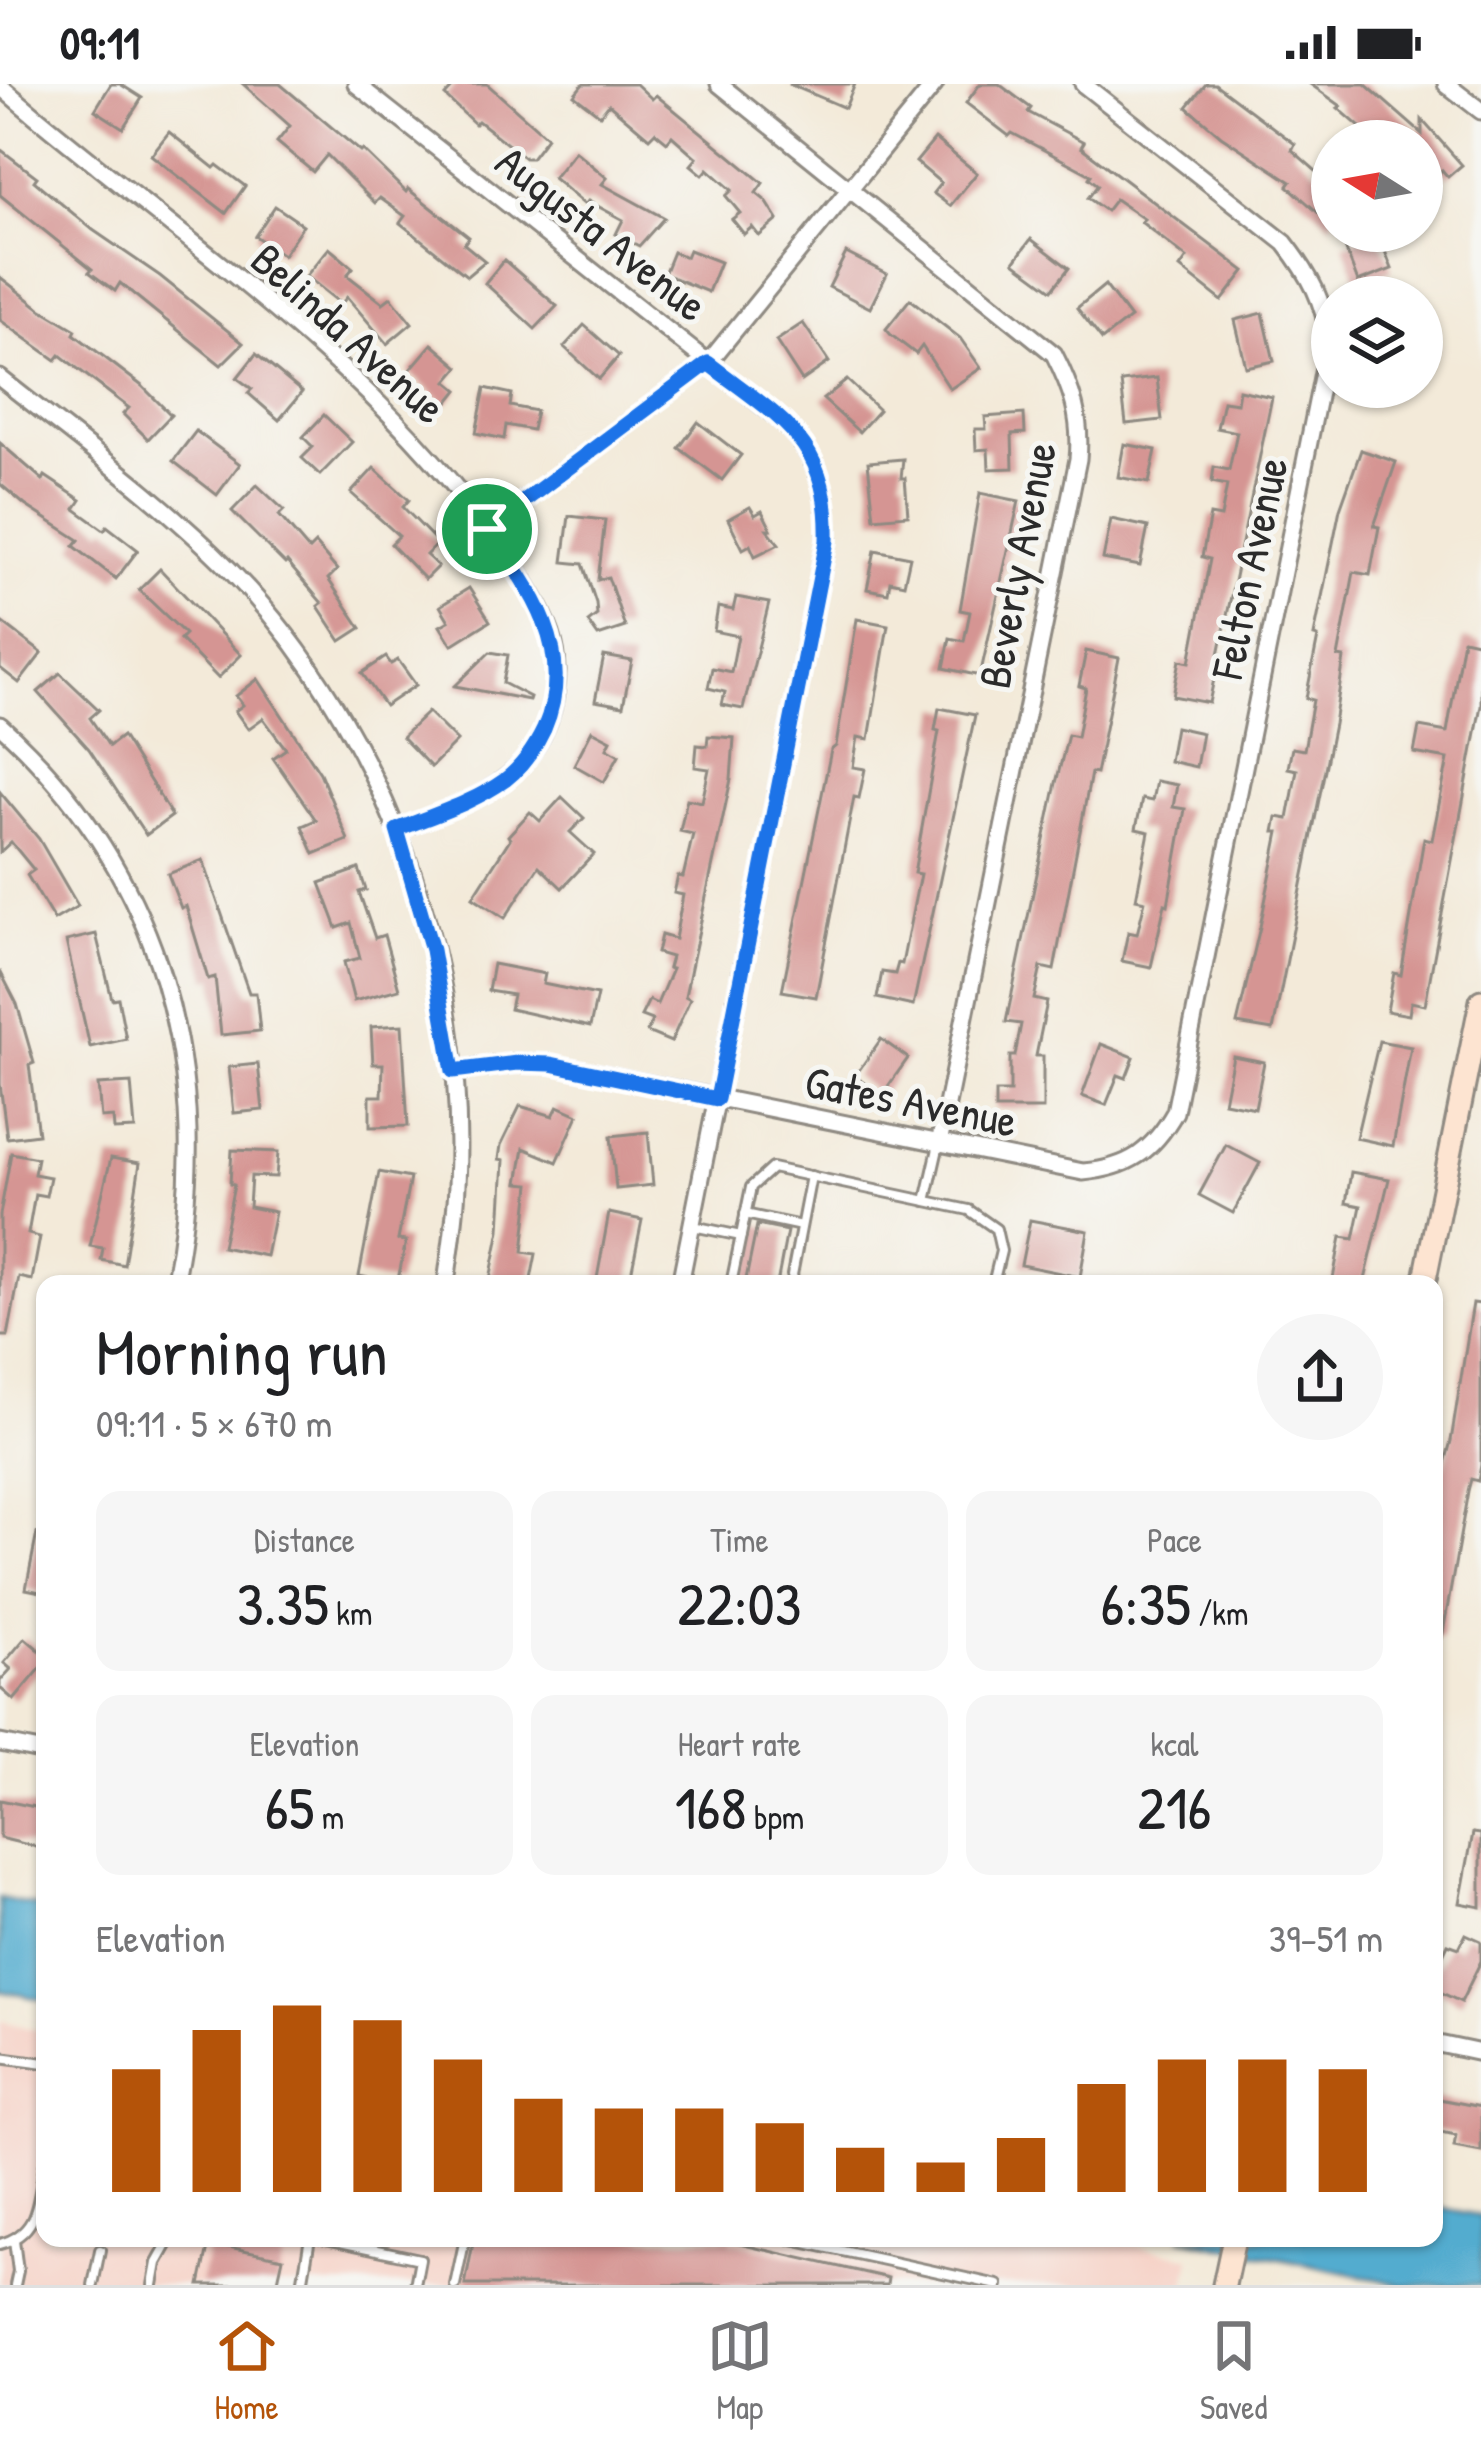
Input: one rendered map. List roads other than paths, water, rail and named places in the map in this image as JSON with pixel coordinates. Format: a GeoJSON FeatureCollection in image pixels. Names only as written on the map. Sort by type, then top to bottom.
{"type":"FeatureCollection","features":[{"type":"Feature","properties":{"kind":"street","name":"Augusta Avenue"},"geometry":{"type":"LineString","coordinates":[[356,84],[799,438],[821,474],[827,541],[682,1275]]}},
{"type":"Feature","properties":{"kind":"street","name":"Beverly Avenue"},"geometry":{"type":"LineString","coordinates":[[718,84],[1054,354],[1073,392],[1081,433],[939,1144]]}},
{"type":"Feature","properties":{"kind":"street"},"geometry":{"type":"LineString","coordinates":[[487,529],[708,363],[935,84]]}},
{"type":"Feature","properties":{"kind":"street","name":"Felton Avenue"},"geometry":{"type":"LineString","coordinates":[[1083,84],[1285,243],[1310,274],[1326,314],[1327,368],[1207,957]]}},
{"type":"Feature","properties":{"kind":"street"},"geometry":{"type":"LineString","coordinates":[[1446,84],[1481,112]]}},
{"type":"Feature","properties":{"kind":"street","name":"Belinda Avenue"},"geometry":{"type":"LineString","coordinates":[[0,86],[340,363],[418,442],[487,529],[538,604],[553,638],[557,673],[552,710],[536,746],[510,777],[480,796],[397,830]]}},
{"type":"Feature","properties":{"kind":"street"},"geometry":{"type":"LineString","coordinates":[[0,378],[159,504],[233,574],[316,676],[354,738],[397,830],[432,950],[453,1071],[458,1183],[447,1275]]}},
{"type":"Feature","properties":{"kind":"street"},"geometry":{"type":"LineString","coordinates":[[0,725],[62,788],[97,836],[127,887],[170,997],[183,1054],[190,1133],[188,1202],[176,1275]]}},
{"type":"Feature","properties":{"kind":"street","name":"Gates Avenue"},"geometry":{"type":"LineString","coordinates":[[453,1071],[551,1064],[1083,1172],[1112,1170],[1136,1160],[1160,1139],[1175,1112],[1207,957]]}},
{"type":"Feature","properties":{"kind":"street"},"geometry":{"type":"LineString","coordinates":[[1426,1275],[1481,1001]]}},
{"type":"Feature","properties":{"kind":"street"},"geometry":{"type":"LineString","coordinates":[[0,1743],[36,1750]]}},
{"type":"Feature","properties":{"kind":"street"},"geometry":{"type":"LineString","coordinates":[[1443,2045],[1481,2053]]}},
{"type":"Feature","properties":{"kind":"lane"},"geometry":{"type":"LineString","coordinates":[[926,1201],[939,1144]]}},
{"type":"Feature","properties":{"kind":"lane"},"geometry":{"type":"LineString","coordinates":[[733,1275],[751,1187],[772,1168],[969,1210],[996,1229],[1001,1252],[995,1275]]}},
{"type":"Feature","properties":{"kind":"lane"},"geometry":{"type":"LineString","coordinates":[[792,1275],[811,1176]]}},
{"type":"Feature","properties":{"kind":"lane"},"geometry":{"type":"LineString","coordinates":[[745,1214],[801,1226]]}},
{"type":"Feature","properties":{"kind":"lane"},"geometry":{"type":"LineString","coordinates":[[692,1226],[741,1236]]}},
{"type":"Feature","properties":{"kind":"lane"},"geometry":{"type":"LineString","coordinates":[[0,2057],[36,2062]]}},
{"type":"Feature","properties":{"kind":"lane"},"geometry":{"type":"LineString","coordinates":[[0,2244],[14,2240],[33,2223],[36,2208]]}},
{"type":"Feature","properties":{"kind":"lane"},"geometry":{"type":"LineString","coordinates":[[14,2240],[15,2285]]}},
{"type":"Feature","properties":{"kind":"lane"},"geometry":{"type":"LineString","coordinates":[[153,2285],[166,2247]]}},
{"type":"Feature","properties":{"kind":"lane"},"geometry":{"type":"LineString","coordinates":[[302,2285],[308,2247]]}},
{"type":"Feature","properties":{"kind":"lane"},"geometry":{"type":"LineString","coordinates":[[363,2247],[420,2259],[415,2285]]}},
{"type":"Feature","properties":{"kind":"lane"},"geometry":{"type":"LineString","coordinates":[[455,2285],[463,2247]]}},
{"type":"Feature","properties":{"kind":"lane"},"geometry":{"type":"LineString","coordinates":[[824,2247],[998,2285]]}},
{"type":"Feature","properties":{"kind":"lane"},"geometry":{"type":"LineString","coordinates":[[93,2285],[100,2251]]}},
{"type":"Feature","properties":{"kind":"water"},"geometry":{"type":"Polygon","coordinates":[[[0,1898],[36,1906],[36,1998],[0,1991],[0,1898]]]}},
{"type":"Feature","properties":{"kind":"water"},"geometry":{"type":"Polygon","coordinates":[[[1443,2208],[1481,2216],[1481,2285],[1405,2285],[1223,2247],[1443,2247],[1443,2208]]]}}]}
